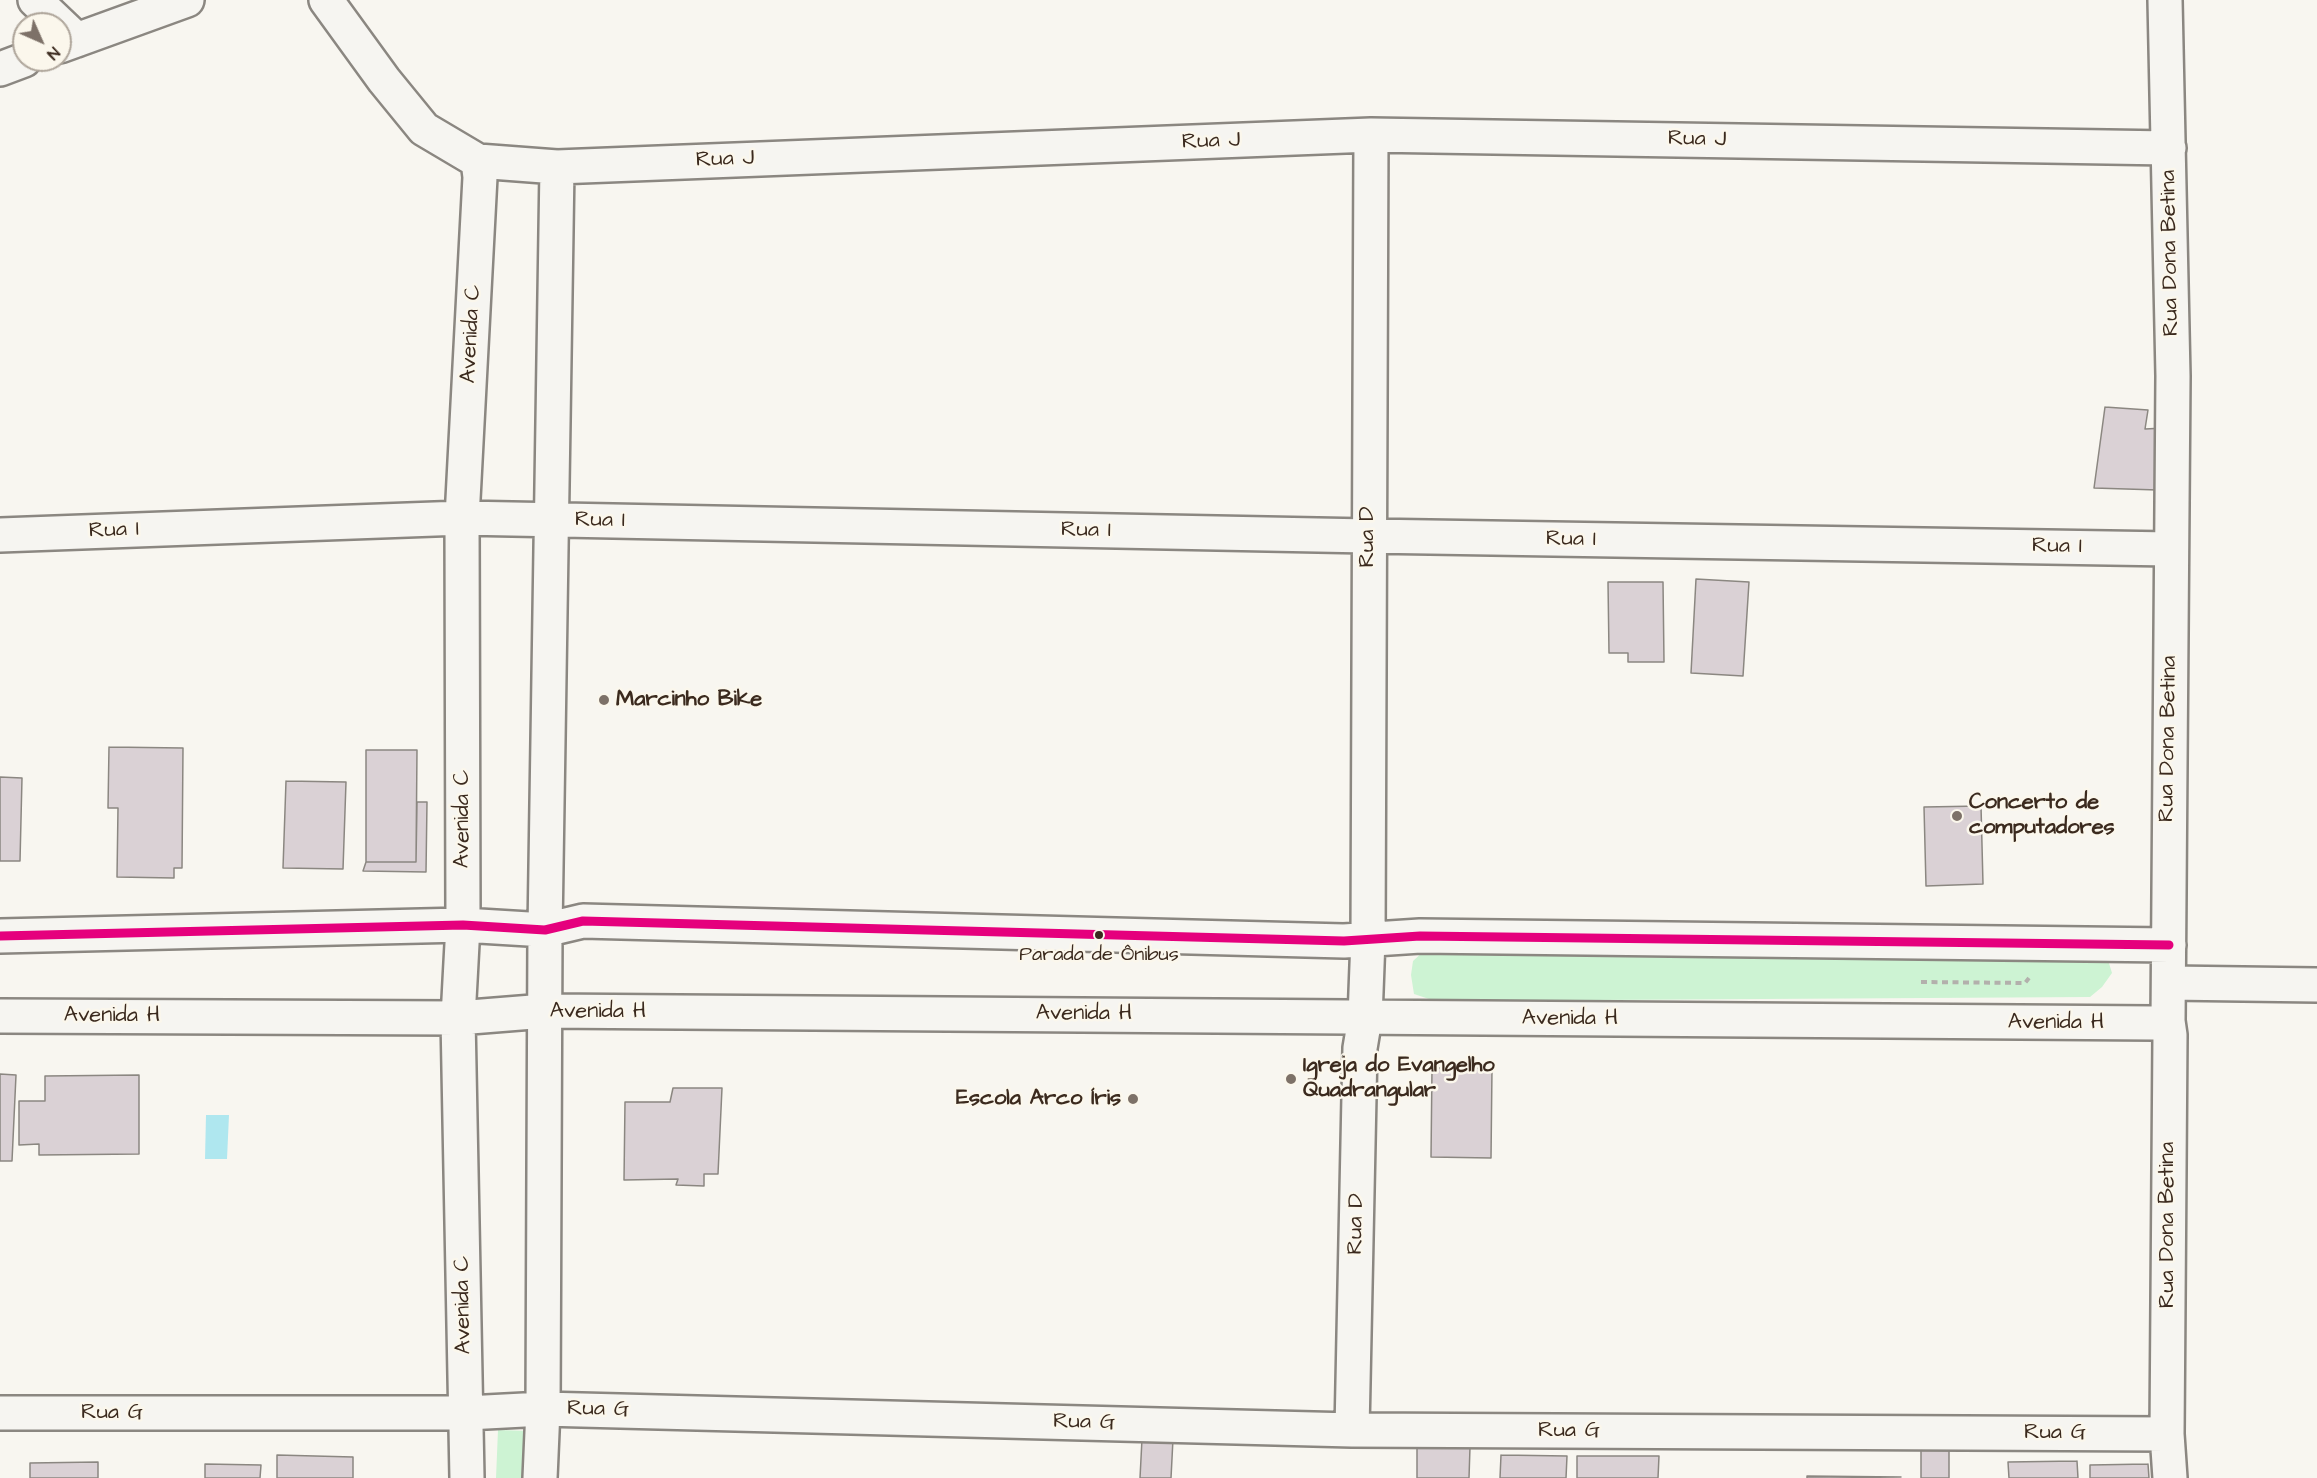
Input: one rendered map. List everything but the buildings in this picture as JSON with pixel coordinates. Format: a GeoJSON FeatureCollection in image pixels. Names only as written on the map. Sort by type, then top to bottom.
{"type":"FeatureCollection","features":[{"type":"Feature","properties":{"kind":"street"},"geometry":{"type":"LineString","coordinates":[[35,0],[44,12]]}},
{"type":"Feature","properties":{"kind":"street"},"geometry":{"type":"LineString","coordinates":[[72,42],[187,0]]}},
{"type":"Feature","properties":{"kind":"street","name":"Rua J"},"geometry":{"type":"LineString","coordinates":[[326,0],[384,80],[424,129],[478,161],[557,167],[1371,135],[2169,148]]}},
{"type":"Feature","properties":{"kind":"street","name":"Rua Dona Betina"},"geometry":{"type":"LineString","coordinates":[[2165,0],[2173,376],[2168,794],[2170,1047],[2167,1434],[2170,1478]]}},
{"type":"Feature","properties":{"kind":"street","name":"Rua D"},"geometry":{"type":"LineString","coordinates":[[1352,1430],[1360,1048],[1365,1018],[1368,939],[1371,135]]}},
{"type":"Feature","properties":{"kind":"street","name":"Avenida C"},"geometry":{"type":"LineString","coordinates":[[467,1478],[459,1018],[463,925],[462,518],[480,177],[478,161]]}},
{"type":"Feature","properties":{"kind":"street"},"geometry":{"type":"LineString","coordinates":[[540,1478],[543,1409],[545,930],[557,167]]}},
{"type":"Feature","properties":{"kind":"street","name":"Rua I"},"geometry":{"type":"LineString","coordinates":[[0,535],[462,518],[1368,537],[2171,549]]}},
{"type":"Feature","properties":{"kind":"street"},"geometry":{"type":"LineString","coordinates":[[0,936],[463,925],[545,930],[583,921],[1344,941],[1420,936],[2169,945]]}},
{"type":"Feature","properties":{"kind":"street"},"geometry":{"type":"LineString","coordinates":[[2169,983],[2317,985]]}},
{"type":"Feature","properties":{"kind":"street","name":"Avenida H"},"geometry":{"type":"LineString","coordinates":[[0,1016],[459,1018],[545,1011],[2154,1023],[2168,1021]]}},
{"type":"Feature","properties":{"kind":"street","name":"Rua G"},"geometry":{"type":"LineString","coordinates":[[0,1413],[466,1413],[543,1409],[1352,1430],[2167,1434]]}},
{"type":"Feature","properties":{"kind":"green space"},"geometry":{"type":"Polygon","coordinates":[[[1426,949],[2108,960],[2112,973],[2102,987],[2090,997],[1435,1001],[1414,994],[1411,975],[1413,961],[1426,949]]]}},
{"type":"Feature","properties":{"kind":"green space"},"geometry":{"type":"Polygon","coordinates":[[[498,1430],[530,1431],[528,1478],[496,1478],[498,1430]]]}},
{"type":"Feature","properties":{"kind":"water"},"geometry":{"type":"Polygon","coordinates":[[[206,1115],[229,1115],[227,1159],[205,1159],[206,1115]]]}},
{"type":"Feature","properties":{"kind":"transit line"},"geometry":{"type":"LineString","coordinates":[[0,936],[463,925],[545,930],[583,921],[1344,941],[1420,936],[2169,945]]}},
{"type":"Feature","properties":{"kind":"place","name":"Marcinho Bike"},"geometry":{"type":"Point","coordinates":[604,700]}},
{"type":"Feature","properties":{"kind":"place","name":"Concerto de computadores"},"geometry":{"type":"Point","coordinates":[1957,816]}},
{"type":"Feature","properties":{"kind":"place","name":"Parada de Ônibus"},"geometry":{"type":"Point","coordinates":[1099,935]}},
{"type":"Feature","properties":{"kind":"place","name":"Igreja do Evangelho Quadrangular"},"geometry":{"type":"Point","coordinates":[1291,1079]}},
{"type":"Feature","properties":{"kind":"place","name":"Escola Arco Íris"},"geometry":{"type":"Point","coordinates":[1133,1099]}}]}
